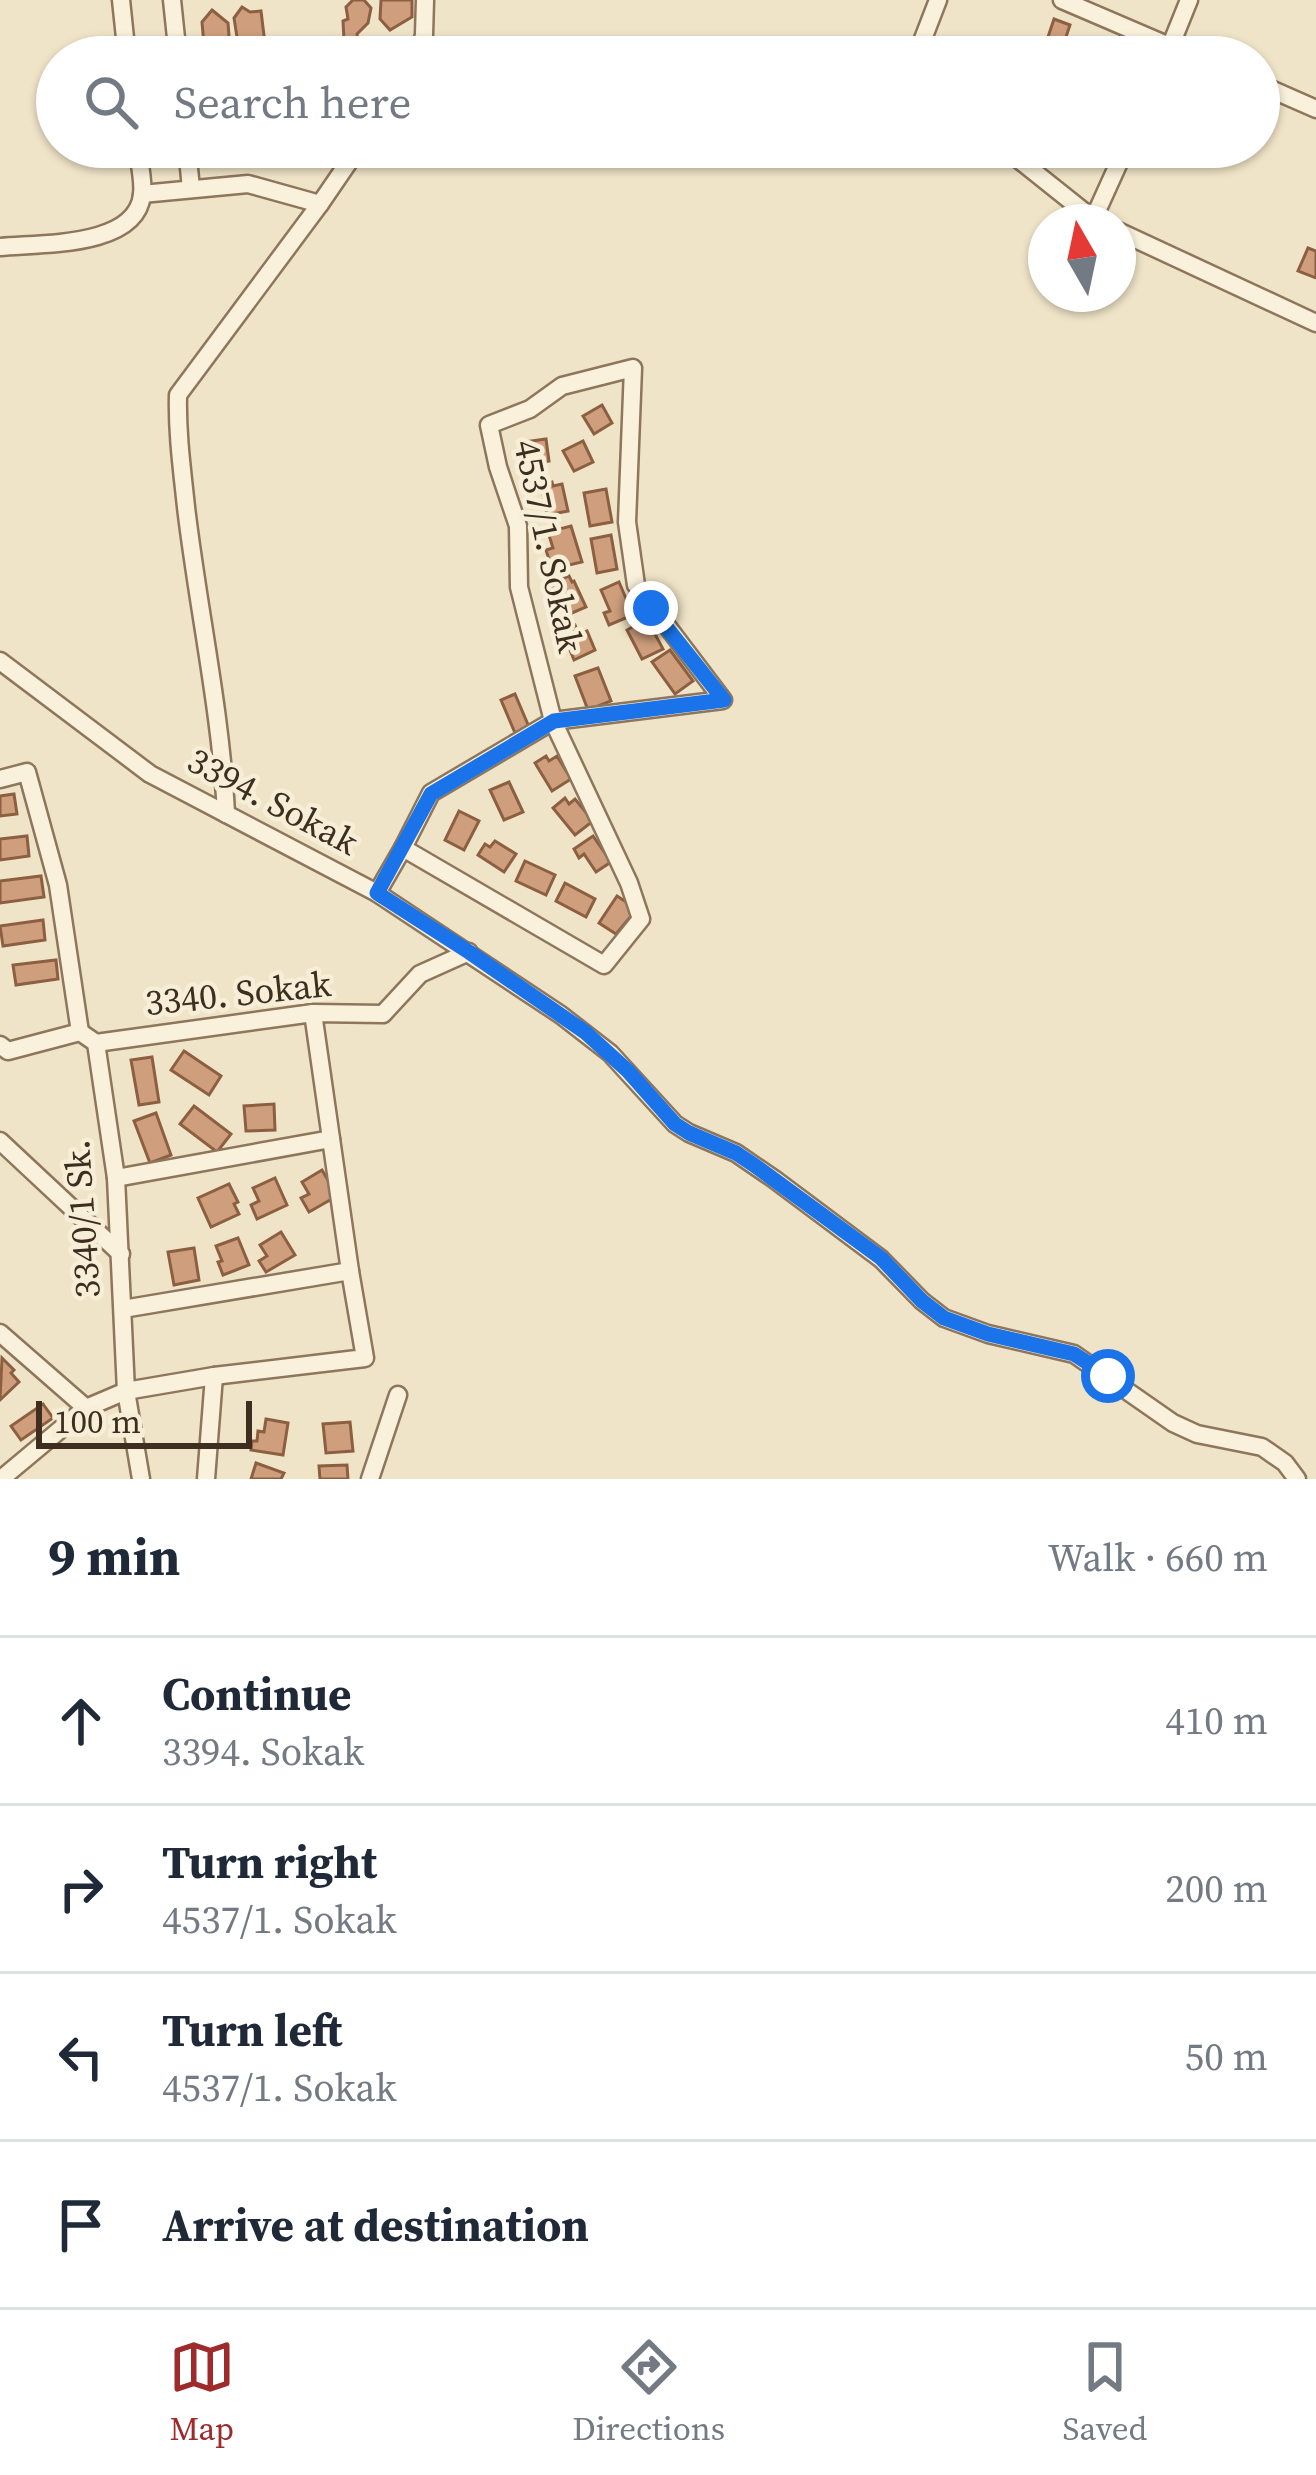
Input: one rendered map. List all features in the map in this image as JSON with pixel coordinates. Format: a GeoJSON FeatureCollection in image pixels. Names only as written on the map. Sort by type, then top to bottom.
{"type":"FeatureCollection","features":[{"type":"Feature","properties":{"kind":"street"},"geometry":{"type":"LineString","coordinates":[[121,0],[125,36]]}},
{"type":"Feature","properties":{"kind":"street"},"geometry":{"type":"LineString","coordinates":[[172,0],[176,36]]}},
{"type":"Feature","properties":{"kind":"street"},"geometry":{"type":"LineString","coordinates":[[424,36],[425,0]]}},
{"type":"Feature","properties":{"kind":"street"},"geometry":{"type":"LineString","coordinates":[[924,36],[938,0]]}},
{"type":"Feature","properties":{"kind":"street"},"geometry":{"type":"LineString","coordinates":[[1062,0],[1135,36]]}},
{"type":"Feature","properties":{"kind":"street"},"geometry":{"type":"LineString","coordinates":[[1174,36],[1189,0]]}},
{"type":"Feature","properties":{"kind":"street"},"geometry":{"type":"LineString","coordinates":[[1280,93],[1316,109]]}},
{"type":"Feature","properties":{"kind":"street"},"geometry":{"type":"LineString","coordinates":[[0,247],[104,236],[127,222],[142,194],[139,168]]}},
{"type":"Feature","properties":{"kind":"street"},"geometry":{"type":"LineString","coordinates":[[189,168],[191,189]]}},
{"type":"Feature","properties":{"kind":"street"},"geometry":{"type":"LineString","coordinates":[[226,814],[224,768],[177,430],[178,395],[345,168]]}},
{"type":"Feature","properties":{"kind":"street"},"geometry":{"type":"LineString","coordinates":[[1029,168],[1074,204]]}},
{"type":"Feature","properties":{"kind":"street"},"geometry":{"type":"LineString","coordinates":[[1102,204],[1117,168]]}},
{"type":"Feature","properties":{"kind":"street"},"geometry":{"type":"LineString","coordinates":[[142,194],[248,184],[320,204]]}},
{"type":"Feature","properties":{"kind":"street"},"geometry":{"type":"LineString","coordinates":[[1136,239],[1316,323]]}},
{"type":"Feature","properties":{"kind":"street","name":"4537/1. Sokak"},"geometry":{"type":"LineString","coordinates":[[554,721],[519,587],[518,526],[489,425],[530,409],[562,386],[633,368],[627,522],[636,585],[724,700],[554,721],[431,794],[403,848],[604,965],[641,919],[621,864],[554,721]]}},
{"type":"Feature","properties":{"kind":"street","name":"3394. Sokak"},"geometry":{"type":"LineString","coordinates":[[0,661],[150,774],[377,893],[585,1032],[675,1124],[754,1165],[881,1258],[944,1318],[988,1334],[1074,1354],[1172,1424],[1262,1447],[1285,1463],[1297,1479]]}},
{"type":"Feature","properties":{"kind":"street"},"geometry":{"type":"LineString","coordinates":[[0,779],[27,772],[58,886],[80,1032],[96,1043]]}},
{"type":"Feature","properties":{"kind":"street"},"geometry":{"type":"LineString","coordinates":[[377,893],[403,848]]}},
{"type":"Feature","properties":{"kind":"street","name":"3340. Sokak"},"geometry":{"type":"LineString","coordinates":[[96,1043],[313,1012],[382,1014],[420,974],[469,952]]}},
{"type":"Feature","properties":{"kind":"street"},"geometry":{"type":"LineString","coordinates":[[1,1479],[86,1408],[126,1391],[365,1358],[313,1012]]}},
{"type":"Feature","properties":{"kind":"street"},"geometry":{"type":"LineString","coordinates":[[0,1046],[8,1051],[80,1032]]}},
{"type":"Feature","properties":{"kind":"street","name":"3340/1 Sk."},"geometry":{"type":"LineString","coordinates":[[96,1043],[116,1178],[126,1391],[141,1479]]}},
{"type":"Feature","properties":{"kind":"street"},"geometry":{"type":"LineString","coordinates":[[116,1178],[331,1139]]}},
{"type":"Feature","properties":{"kind":"street"},"geometry":{"type":"LineString","coordinates":[[0,1141],[121,1254]]}},
{"type":"Feature","properties":{"kind":"street"},"geometry":{"type":"LineString","coordinates":[[123,1309],[350,1271]]}},
{"type":"Feature","properties":{"kind":"street"},"geometry":{"type":"LineString","coordinates":[[0,1333],[86,1408]]}},
{"type":"Feature","properties":{"kind":"street"},"geometry":{"type":"LineString","coordinates":[[206,1479],[214,1376]]}},
{"type":"Feature","properties":{"kind":"street"},"geometry":{"type":"LineString","coordinates":[[370,1479],[398,1395]]}},
{"type":"Feature","properties":{"kind":"building"},"geometry":{"type":"Polygon","coordinates":[[[353,0],[364,0],[371,8],[368,23],[357,36],[344,36],[346,7],[353,0]]]}},
{"type":"Feature","properties":{"kind":"building"},"geometry":{"type":"Polygon","coordinates":[[[381,0],[412,0],[412,17],[390,30],[380,19],[381,0]]]}},
{"type":"Feature","properties":{"kind":"building"},"geometry":{"type":"Polygon","coordinates":[[[242,7],[261,11],[264,36],[237,36],[234,18],[242,7]]]}},
{"type":"Feature","properties":{"kind":"building"},"geometry":{"type":"Polygon","coordinates":[[[212,10],[228,23],[229,36],[203,36],[202,22],[212,10]]]}},
{"type":"Feature","properties":{"kind":"building"},"geometry":{"type":"Polygon","coordinates":[[[1054,19],[1070,25],[1066,36],[1048,36],[1054,19]]]}},
{"type":"Feature","properties":{"kind":"building"},"geometry":{"type":"Polygon","coordinates":[[[1308,248],[1316,251],[1316,278],[1298,271],[1308,248]]]}},
{"type":"Feature","properties":{"kind":"building"},"geometry":{"type":"Polygon","coordinates":[[[602,405],[612,423],[594,434],[583,416],[602,405]]]}},
{"type":"Feature","properties":{"kind":"building"},"geometry":{"type":"Polygon","coordinates":[[[546,439],[549,461],[528,465],[524,442],[546,439]]]}},
{"type":"Feature","properties":{"kind":"building"},"geometry":{"type":"Polygon","coordinates":[[[583,441],[593,462],[574,471],[563,451],[583,441]]]}},
{"type":"Feature","properties":{"kind":"building"},"geometry":{"type":"Polygon","coordinates":[[[552,482],[553,486],[562,484],[568,511],[547,515],[541,484],[552,482]]]}},
{"type":"Feature","properties":{"kind":"building"},"geometry":{"type":"Polygon","coordinates":[[[606,489],[612,522],[590,526],[584,493],[606,489]]]}},
{"type":"Feature","properties":{"kind":"building"},"geometry":{"type":"Polygon","coordinates":[[[571,526],[582,562],[552,569],[546,550],[553,548],[548,532],[571,526]]]}},
{"type":"Feature","properties":{"kind":"building"},"geometry":{"type":"Polygon","coordinates":[[[611,535],[617,569],[597,573],[591,539],[611,535]]]}},
{"type":"Feature","properties":{"kind":"building"},"geometry":{"type":"Polygon","coordinates":[[[569,576],[586,607],[565,616],[551,584],[569,576]]]}},
{"type":"Feature","properties":{"kind":"building"},"geometry":{"type":"Polygon","coordinates":[[[619,582],[633,615],[609,625],[604,613],[610,611],[601,590],[619,582]]]}},
{"type":"Feature","properties":{"kind":"building"},"geometry":{"type":"Polygon","coordinates":[[[647,619],[663,649],[642,659],[627,630],[647,619]]]}},
{"type":"Feature","properties":{"kind":"building"},"geometry":{"type":"Polygon","coordinates":[[[575,625],[579,634],[587,631],[595,650],[574,660],[562,630],[575,625]]]}},
{"type":"Feature","properties":{"kind":"building"},"geometry":{"type":"Polygon","coordinates":[[[670,650],[693,681],[675,694],[652,662],[670,650]]]}},
{"type":"Feature","properties":{"kind":"building"},"geometry":{"type":"Polygon","coordinates":[[[598,668],[611,701],[588,710],[575,676],[598,668]]]}},
{"type":"Feature","properties":{"kind":"building"},"geometry":{"type":"Polygon","coordinates":[[[515,694],[529,727],[515,733],[501,700],[515,694]]]}},
{"type":"Feature","properties":{"kind":"building"},"geometry":{"type":"Polygon","coordinates":[[[546,756],[549,761],[557,756],[571,779],[552,791],[535,763],[546,756]]]}},
{"type":"Feature","properties":{"kind":"building"},"geometry":{"type":"Polygon","coordinates":[[[509,782],[523,812],[504,820],[490,790],[509,782]]]}},
{"type":"Feature","properties":{"kind":"building"},"geometry":{"type":"Polygon","coordinates":[[[14,794],[17,814],[0,816],[0,796],[14,794]]]}},
{"type":"Feature","properties":{"kind":"building"},"geometry":{"type":"Polygon","coordinates":[[[565,798],[569,804],[575,799],[593,821],[575,835],[553,808],[565,798]]]}},
{"type":"Feature","properties":{"kind":"building"},"geometry":{"type":"Polygon","coordinates":[[[459,811],[479,821],[464,850],[445,840],[459,811]]]}},
{"type":"Feature","properties":{"kind":"building"},"geometry":{"type":"Polygon","coordinates":[[[27,836],[29,856],[0,860],[0,839],[27,836]]]}},
{"type":"Feature","properties":{"kind":"building"},"geometry":{"type":"Polygon","coordinates":[[[593,836],[611,862],[596,872],[584,854],[579,858],[574,849],[593,836]]]}},
{"type":"Feature","properties":{"kind":"building"},"geometry":{"type":"Polygon","coordinates":[[[495,841],[516,854],[504,872],[478,855],[485,844],[490,847],[495,841]]]}},
{"type":"Feature","properties":{"kind":"building"},"geometry":{"type":"Polygon","coordinates":[[[525,861],[555,875],[546,895],[516,881],[525,861]]]}},
{"type":"Feature","properties":{"kind":"building"},"geometry":{"type":"Polygon","coordinates":[[[41,876],[44,897],[0,903],[0,881],[41,876]]]}},
{"type":"Feature","properties":{"kind":"building"},"geometry":{"type":"Polygon","coordinates":[[[565,883],[595,899],[586,917],[556,901],[565,883]]]}},
{"type":"Feature","properties":{"kind":"building"},"geometry":{"type":"Polygon","coordinates":[[[617,896],[637,909],[616,934],[599,923],[617,896]]]}},
{"type":"Feature","properties":{"kind":"building"},"geometry":{"type":"Polygon","coordinates":[[[43,920],[45,940],[3,946],[0,926],[43,920]]]}},
{"type":"Feature","properties":{"kind":"building"},"geometry":{"type":"Polygon","coordinates":[[[56,960],[58,979],[16,985],[13,965],[56,960]]]}},
{"type":"Feature","properties":{"kind":"building"},"geometry":{"type":"Polygon","coordinates":[[[184,1051],[221,1076],[209,1095],[171,1070],[184,1051]]]}},
{"type":"Feature","properties":{"kind":"building"},"geometry":{"type":"Polygon","coordinates":[[[152,1057],[159,1102],[139,1105],[131,1060],[152,1057]]]}},
{"type":"Feature","properties":{"kind":"building"},"geometry":{"type":"Polygon","coordinates":[[[274,1104],[275,1130],[246,1131],[244,1106],[274,1104]]]}},
{"type":"Feature","properties":{"kind":"building"},"geometry":{"type":"Polygon","coordinates":[[[194,1106],[231,1134],[217,1152],[180,1124],[194,1106]]]}},
{"type":"Feature","properties":{"kind":"building"},"geometry":{"type":"Polygon","coordinates":[[[156,1113],[171,1155],[150,1163],[134,1121],[156,1113]]]}},
{"type":"Feature","properties":{"kind":"building"},"geometry":{"type":"Polygon","coordinates":[[[322,1170],[337,1196],[309,1212],[301,1198],[309,1194],[302,1182],[322,1170]]]}},
{"type":"Feature","properties":{"kind":"building"},"geometry":{"type":"Polygon","coordinates":[[[275,1178],[287,1205],[257,1219],[251,1205],[259,1201],[253,1188],[275,1178]]]}},
{"type":"Feature","properties":{"kind":"building"},"geometry":{"type":"Polygon","coordinates":[[[229,1184],[239,1214],[211,1227],[198,1198],[229,1184]]]}},
{"type":"Feature","properties":{"kind":"building"},"geometry":{"type":"Polygon","coordinates":[[[281,1232],[295,1255],[266,1272],[259,1261],[267,1256],[260,1245],[281,1232]]]}},
{"type":"Feature","properties":{"kind":"building"},"geometry":{"type":"Polygon","coordinates":[[[238,1238],[249,1265],[223,1275],[216,1246],[238,1238]]]}},
{"type":"Feature","properties":{"kind":"building"},"geometry":{"type":"Polygon","coordinates":[[[194,1248],[199,1280],[174,1285],[168,1252],[194,1248]]]}},
{"type":"Feature","properties":{"kind":"building"},"geometry":{"type":"Polygon","coordinates":[[[2,1358],[19,1382],[0,1400],[2,1358]]]}},
{"type":"Feature","properties":{"kind":"building"},"geometry":{"type":"Polygon","coordinates":[[[43,1404],[53,1418],[21,1440],[11,1426],[43,1404]]]}},
{"type":"Feature","properties":{"kind":"building"},"geometry":{"type":"Polygon","coordinates":[[[266,1419],[288,1423],[283,1455],[251,1450],[258,1431],[264,1432],[266,1419]]]}},
{"type":"Feature","properties":{"kind":"building"},"geometry":{"type":"Polygon","coordinates":[[[350,1422],[353,1451],[326,1453],[323,1424],[350,1422]]]}},
{"type":"Feature","properties":{"kind":"building"},"geometry":{"type":"Polygon","coordinates":[[[256,1463],[284,1473],[281,1479],[251,1479],[256,1463]]]}},
{"type":"Feature","properties":{"kind":"building"},"geometry":{"type":"Polygon","coordinates":[[[347,1465],[348,1479],[320,1479],[319,1466],[347,1465]]]}},
{"type":"Feature","properties":{"kind":"route"},"geometry":{"type":"LineString","coordinates":[[651,608],[724,700],[554,721],[431,794],[377,893],[585,1032],[675,1124],[754,1165],[881,1258],[944,1318],[988,1334],[1074,1354],[1108,1376]]}}]}
